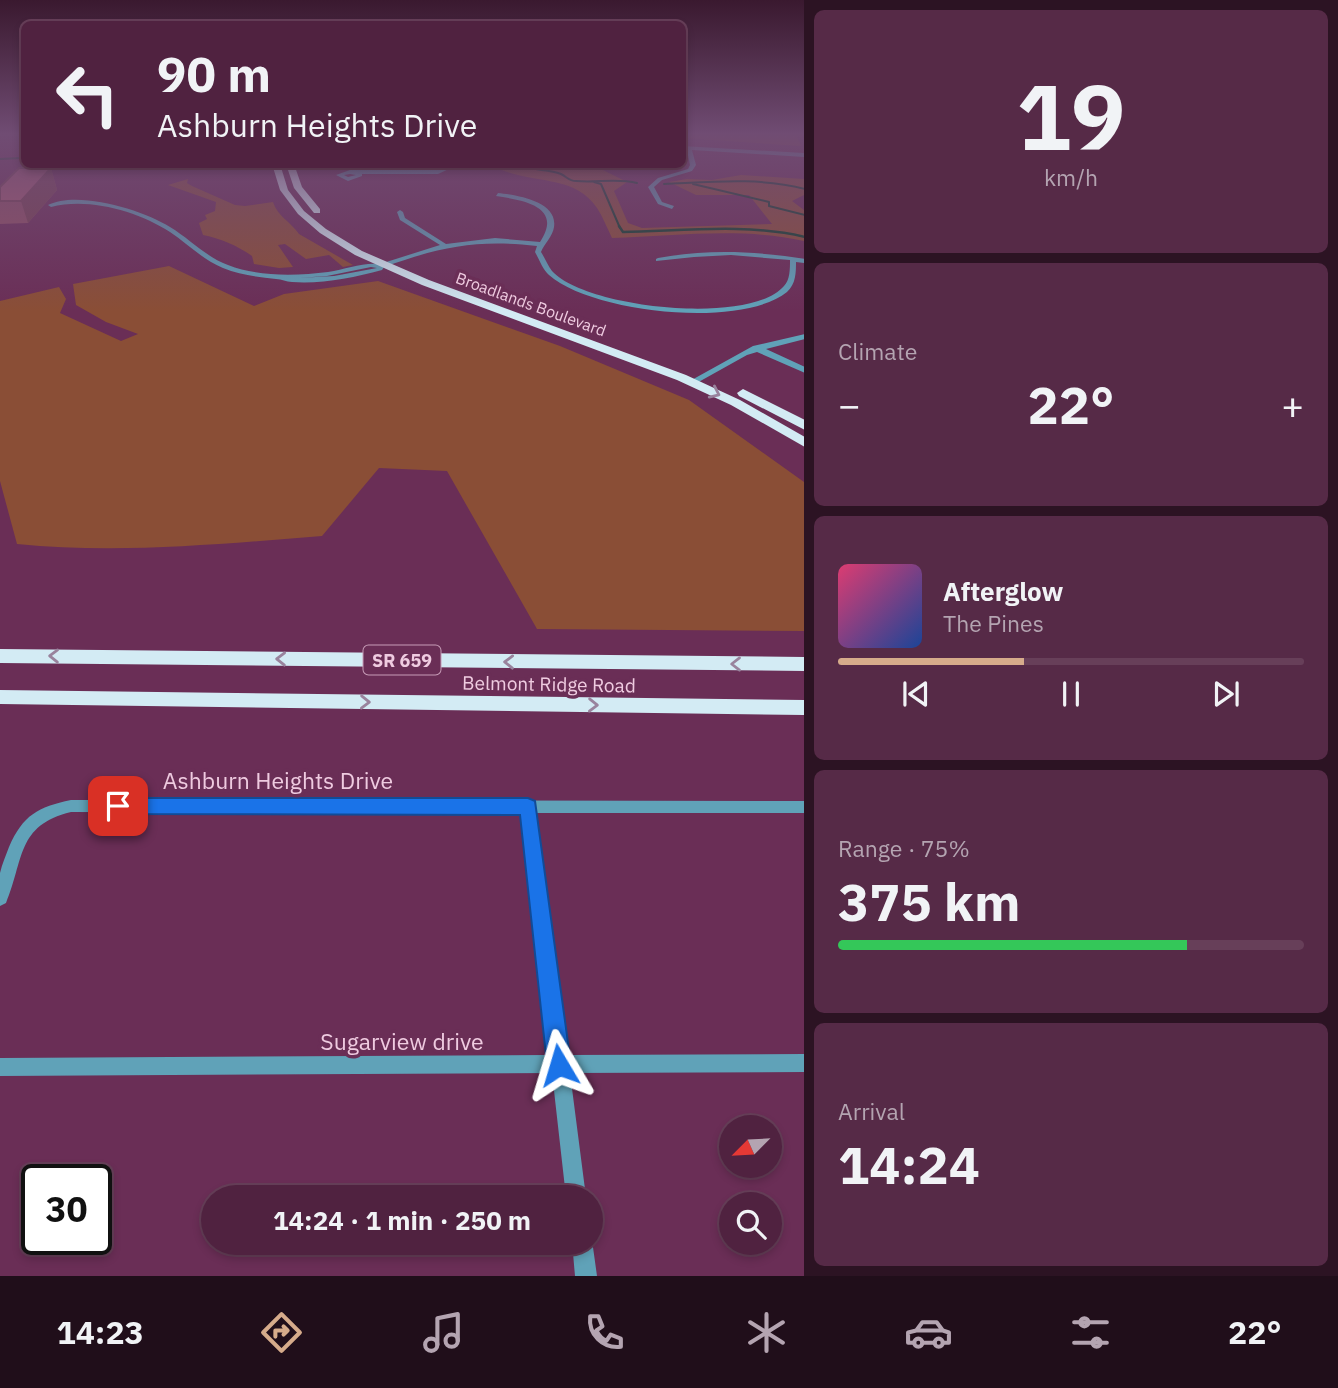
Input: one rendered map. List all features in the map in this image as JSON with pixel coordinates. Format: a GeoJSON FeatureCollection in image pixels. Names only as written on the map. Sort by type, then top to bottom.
{"type":"FeatureCollection","features":[{"type":"Feature","properties":{"kind":"main road","name":"Broadlands Boulevard"},"geometry":{"type":"LineString","coordinates":[[286,193],[305,216],[346,246],[386,264],[692,382],[755,413],[804,443]]}},
{"type":"Feature","properties":{"kind":"main road","name":"Broadlands Boulevard"},"geometry":{"type":"LineString","coordinates":[[302,193],[317,211],[386,264],[703,375],[804,426]]}},
{"type":"Feature","properties":{"kind":"main road","name":"Belmont Ridge Road"},"geometry":{"type":"LineString","coordinates":[[0,656],[804,664]]}},
{"type":"Feature","properties":{"kind":"main road","name":"Belmont Ridge Road"},"geometry":{"type":"LineString","coordinates":[[0,697],[804,708]]}},
{"type":"Feature","properties":{"kind":"street"},"geometry":{"type":"LineString","coordinates":[[654,193],[660,203],[672,207]]}},
{"type":"Feature","properties":{"kind":"street"},"geometry":{"type":"LineString","coordinates":[[498,195],[521,198],[546,213],[551,227],[540,244],[538,257],[542,265],[564,282],[625,304],[676,311],[743,306],[774,297],[786,289],[791,281],[793,259]]}},
{"type":"Feature","properties":{"kind":"street"},"geometry":{"type":"LineString","coordinates":[[101,206],[57,209],[50,206],[65,202],[95,204],[131,212],[159,223],[228,268],[282,277],[288,281],[331,279],[370,272],[443,244],[488,239],[540,244]]}},
{"type":"Feature","properties":{"kind":"street"},"geometry":{"type":"LineString","coordinates":[[400,212],[402,219],[443,244]]}},
{"type":"Feature","properties":{"kind":"street"},"geometry":{"type":"LineString","coordinates":[[658,260],[677,256],[733,254],[804,261]]}},
{"type":"Feature","properties":{"kind":"street"},"geometry":{"type":"LineString","coordinates":[[692,382],[756,348],[804,336]]}},
{"type":"Feature","properties":{"kind":"street"},"geometry":{"type":"LineString","coordinates":[[756,348],[804,371]]}},
{"type":"Feature","properties":{"kind":"street","name":"Ashburn Heights Drive"},"geometry":{"type":"LineString","coordinates":[[0,898],[24,829],[38,815],[54,808],[71,806],[804,807]]}},
{"type":"Feature","properties":{"kind":"street"},"geometry":{"type":"LineString","coordinates":[[528,807],[574,1185]]}},
{"type":"Feature","properties":{"kind":"street","name":"Sugarview drive"},"geometry":{"type":"LineString","coordinates":[[0,1067],[804,1063]]}},
{"type":"Feature","properties":{"kind":"street"},"geometry":{"type":"LineString","coordinates":[[584,1255],[586,1276]]}},
{"type":"Feature","properties":{"kind":"shaded area"},"geometry":{"type":"Polygon","coordinates":[[[189,193],[207,193],[235,205],[273,202],[299,234],[353,265],[343,267],[329,255],[306,259],[285,244],[278,245],[293,267],[254,264],[252,256],[240,249],[203,235],[199,223],[207,219],[205,215],[215,211],[216,202],[189,193]]]}},
{"type":"Feature","properties":{"kind":"shaded area"},"geometry":{"type":"Polygon","coordinates":[[[581,193],[615,193],[628,223],[642,228],[772,224],[749,195],[696,195],[691,193],[804,193],[792,201],[804,210],[804,241],[733,233],[612,238],[597,208],[581,193]]]}},
{"type":"Feature","properties":{"kind":"shaded area"},"geometry":{"type":"Polygon","coordinates":[[[169,266],[254,306],[284,294],[378,281],[560,346],[689,400],[804,482],[804,631],[537,629],[447,471],[379,468],[322,536],[131,548],[17,544],[0,481],[0,301],[59,287],[66,299],[60,313],[121,341],[138,334],[106,322],[76,305],[73,284],[169,266]]]}},
{"type":"Feature","properties":{"kind":"building"},"geometry":{"type":"Polygon","coordinates":[[[0,193],[29,193],[21,201],[0,201],[0,193]]]}},
{"type":"Feature","properties":{"kind":"waterway"},"geometry":{"type":"LineString","coordinates":[[605,193],[619,227]]}},
{"type":"Feature","properties":{"kind":"waterway"},"geometry":{"type":"LineString","coordinates":[[729,193],[769,202],[769,206],[804,215]]}},
{"type":"Feature","properties":{"kind":"waterway"},"geometry":{"type":"LineString","coordinates":[[619,227],[623,232],[737,229],[804,237]]}},
{"type":"Feature","properties":{"kind":"route"},"geometry":{"type":"LineString","coordinates":[[118,806],[528,807],[559,1065]]}}]}
